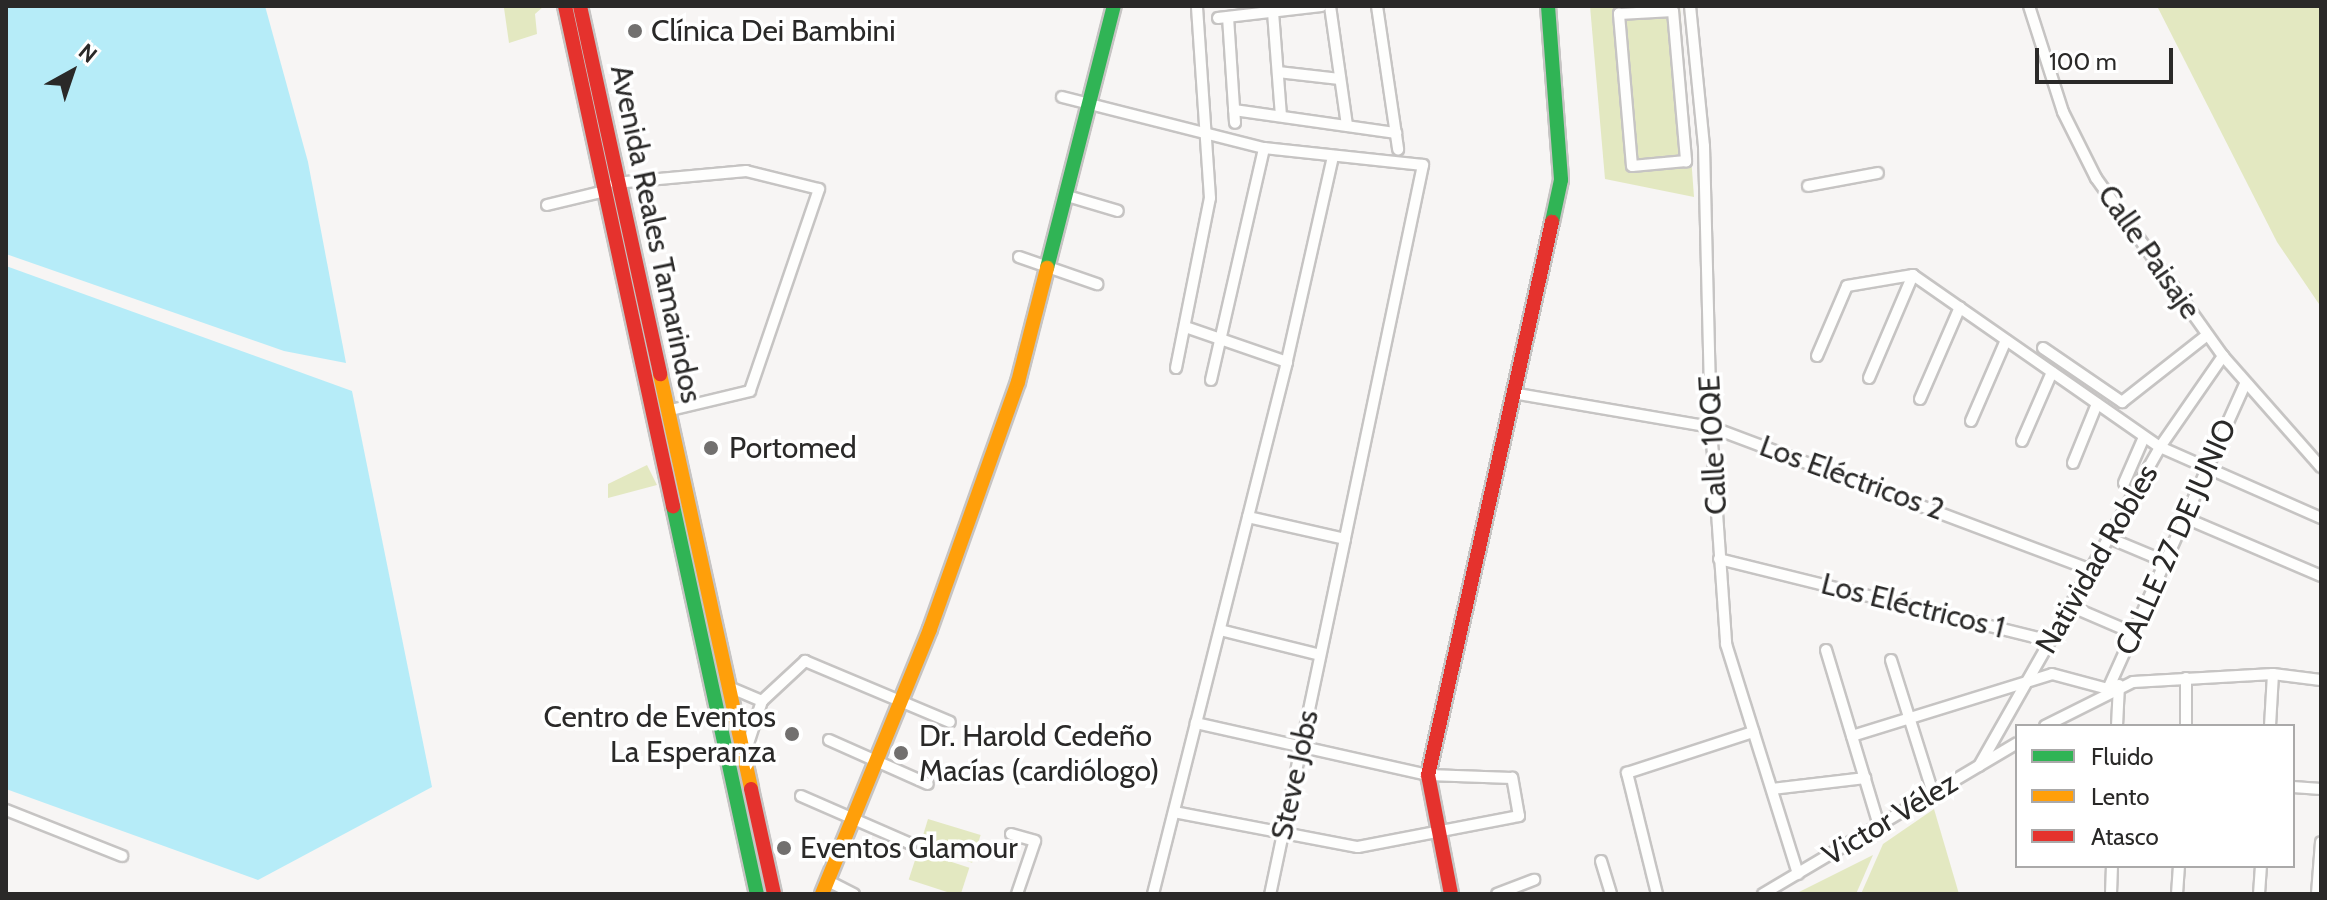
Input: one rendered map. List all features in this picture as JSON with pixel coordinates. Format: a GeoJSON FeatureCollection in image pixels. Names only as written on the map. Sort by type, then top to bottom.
{"type":"FeatureCollection","features":[{"type":"Feature","properties":{"kind":"street","name":"Avenida Reales Tamarindos"},"geometry":{"type":"LineString","coordinates":[[565,6],[592,95],[667,411],[667,442],[757,894]]}},
{"type":"Feature","properties":{"kind":"street","name":"Avenida Reales Tamarindos"},"geometry":{"type":"LineString","coordinates":[[580,6],[601,192],[667,442],[723,682],[725,725],[741,765],[774,894]]}},
{"type":"Feature","properties":{"kind":"street"},"geometry":{"type":"LineString","coordinates":[[854,894],[826,888],[902,699],[1018,382],[1114,6]]}},
{"type":"Feature","properties":{"kind":"street"},"geometry":{"type":"LineString","coordinates":[[1176,368],[1188,328],[1210,198],[1197,6]]}},
{"type":"Feature","properties":{"kind":"street"},"geometry":{"type":"LineString","coordinates":[[1235,123],[1223,18],[1321,6]]}},
{"type":"Feature","properties":{"kind":"street"},"geometry":{"type":"LineString","coordinates":[[1330,6],[1347,126]]}},
{"type":"Feature","properties":{"kind":"street"},"geometry":{"type":"LineString","coordinates":[[1377,6],[1398,149]]}},
{"type":"Feature","properties":{"kind":"street"},"geometry":{"type":"LineString","coordinates":[[1451,894],[1435,829],[1428,775],[1561,180],[1548,6]]}},
{"type":"Feature","properties":{"kind":"street","name":"Calle 10QE"},"geometry":{"type":"LineString","coordinates":[[1690,6],[1704,146],[1711,427],[1726,644],[1798,874]]}},
{"type":"Feature","properties":{"kind":"street","name":"Calle Paisaje"},"geometry":{"type":"LineString","coordinates":[[2029,6],[2085,159],[2223,356],[2245,384],[2316,454],[2321,467]]}},
{"type":"Feature","properties":{"kind":"street"},"geometry":{"type":"LineString","coordinates":[[1673,11],[1686,161],[1632,166],[1619,14],[1673,11]]}},
{"type":"Feature","properties":{"kind":"street"},"geometry":{"type":"LineString","coordinates":[[1273,12],[1281,116]]}},
{"type":"Feature","properties":{"kind":"street"},"geometry":{"type":"LineString","coordinates":[[1278,72],[1340,79]]}},
{"type":"Feature","properties":{"kind":"street"},"geometry":{"type":"LineString","coordinates":[[1062,97],[1264,148],[1333,156],[1287,362],[1153,894]]}},
{"type":"Feature","properties":{"kind":"street"},"geometry":{"type":"LineString","coordinates":[[1234,110],[1396,133]]}},
{"type":"Feature","properties":{"kind":"street"},"geometry":{"type":"LineString","coordinates":[[1211,380],[1223,340],[1264,148]]}},
{"type":"Feature","properties":{"kind":"street","name":"Steve Jobs"},"geometry":{"type":"LineString","coordinates":[[1270,894],[1423,165],[1333,156]]}},
{"type":"Feature","properties":{"kind":"street"},"geometry":{"type":"LineString","coordinates":[[614,183],[746,171],[819,189],[750,391],[667,411]]}},
{"type":"Feature","properties":{"kind":"street"},"geometry":{"type":"LineString","coordinates":[[1808,186],[1878,173]]}},
{"type":"Feature","properties":{"kind":"street"},"geometry":{"type":"LineString","coordinates":[[547,205],[601,192]]}},
{"type":"Feature","properties":{"kind":"street"},"geometry":{"type":"LineString","coordinates":[[1064,195],[1118,211]]}},
{"type":"Feature","properties":{"kind":"street"},"geometry":{"type":"LineString","coordinates":[[1019,257],[1097,284]]}},
{"type":"Feature","properties":{"kind":"street"},"geometry":{"type":"LineString","coordinates":[[1869,378],[1913,275]]}},
{"type":"Feature","properties":{"kind":"street"},"geometry":{"type":"LineString","coordinates":[[1817,356],[1847,286],[1913,275],[2160,447],[2321,518]]}},
{"type":"Feature","properties":{"kind":"street"},"geometry":{"type":"LineString","coordinates":[[1920,399],[1960,307]]}},
{"type":"Feature","properties":{"kind":"street"},"geometry":{"type":"LineString","coordinates":[[1188,328],[1287,362]]}},
{"type":"Feature","properties":{"kind":"street"},"geometry":{"type":"LineString","coordinates":[[2043,348],[2122,402],[2207,335]]}},
{"type":"Feature","properties":{"kind":"street"},"geometry":{"type":"LineString","coordinates":[[1971,421],[2006,340]]}},
{"type":"Feature","properties":{"kind":"street","name":"Natividad Robles"},"geometry":{"type":"LineString","coordinates":[[1979,766],[2160,447],[2223,356]]}},
{"type":"Feature","properties":{"kind":"street"},"geometry":{"type":"LineString","coordinates":[[2022,441],[2052,372]]}},
{"type":"Feature","properties":{"kind":"street","name":"CALLE 27 DE JUNIO"},"geometry":{"type":"LineString","coordinates":[[2113,687],[2183,517],[2245,384]]}},
{"type":"Feature","properties":{"kind":"street","name":"Los Eléctricos 2"},"geometry":{"type":"LineString","coordinates":[[1512,393],[1711,427],[2091,570]]}},
{"type":"Feature","properties":{"kind":"street"},"geometry":{"type":"LineString","coordinates":[[2073,463],[2097,404]]}},
{"type":"Feature","properties":{"kind":"street"},"geometry":{"type":"LineString","coordinates":[[2124,483],[2144,437]]}},
{"type":"Feature","properties":{"kind":"street"},"geometry":{"type":"LineString","coordinates":[[1248,517],[1345,539]]}},
{"type":"Feature","properties":{"kind":"street"},"geometry":{"type":"LineString","coordinates":[[2183,517],[2321,576]]}},
{"type":"Feature","properties":{"kind":"street"},"geometry":{"type":"LineString","coordinates":[[2109,538],[2164,561]]}},
{"type":"Feature","properties":{"kind":"street","name":"Los Eléctricos 1"},"geometry":{"type":"LineString","coordinates":[[1719,559],[2050,641]]}},
{"type":"Feature","properties":{"kind":"street"},"geometry":{"type":"LineString","coordinates":[[2070,606],[2133,633]]}},
{"type":"Feature","properties":{"kind":"street"},"geometry":{"type":"LineString","coordinates":[[1220,630],[1320,655]]}},
{"type":"Feature","properties":{"kind":"street"},"geometry":{"type":"LineString","coordinates":[[1826,650],[1879,825]]}},
{"type":"Feature","properties":{"kind":"street"},"geometry":{"type":"LineString","coordinates":[[1891,660],[1933,793]]}},
{"type":"Feature","properties":{"kind":"street"},"geometry":{"type":"LineString","coordinates":[[741,765],[762,701],[805,661],[902,699],[950,722]]}},
{"type":"Feature","properties":{"kind":"street"},"geometry":{"type":"LineString","coordinates":[[1852,736],[2052,674],[2113,687],[2186,678],[2273,674],[2321,680]]}},
{"type":"Feature","properties":{"kind":"street"},"geometry":{"type":"LineString","coordinates":[[2270,724],[2273,674]]}},
{"type":"Feature","properties":{"kind":"street"},"geometry":{"type":"LineString","coordinates":[[2186,678],[2186,724]]}},
{"type":"Feature","properties":{"kind":"street"},"geometry":{"type":"LineString","coordinates":[[723,682],[762,701]]}},
{"type":"Feature","properties":{"kind":"street"},"geometry":{"type":"LineString","coordinates":[[2048,724],[2113,687]]}},
{"type":"Feature","properties":{"kind":"street"},"geometry":{"type":"LineString","coordinates":[[2113,687],[2117,724]]}},
{"type":"Feature","properties":{"kind":"street"},"geometry":{"type":"LineString","coordinates":[[1174,812],[1282,835],[1379,847],[1435,829],[1519,816],[1512,778],[1428,775],[1301,749],[1196,723]]}},
{"type":"Feature","properties":{"kind":"street"},"geometry":{"type":"LineString","coordinates":[[1657,894],[1627,773],[1753,732]]}},
{"type":"Feature","properties":{"kind":"street"},"geometry":{"type":"LineString","coordinates":[[829,740],[928,784]]}},
{"type":"Feature","properties":{"kind":"street","name":"Victor Vélez"},"geometry":{"type":"LineString","coordinates":[[1763,894],[2015,744]]}},
{"type":"Feature","properties":{"kind":"street"},"geometry":{"type":"LineString","coordinates":[[1772,789],[1865,778]]}},
{"type":"Feature","properties":{"kind":"street"},"geometry":{"type":"LineString","coordinates":[[2295,787],[2321,789]]}},
{"type":"Feature","properties":{"kind":"street"},"geometry":{"type":"LineString","coordinates":[[801,796],[911,844]]}},
{"type":"Feature","properties":{"kind":"street"},"geometry":{"type":"LineString","coordinates":[[6,810],[122,856]]}},
{"type":"Feature","properties":{"kind":"street"},"geometry":{"type":"LineString","coordinates":[[1011,834],[1035,841],[1017,894]]}},
{"type":"Feature","properties":{"kind":"street"},"geometry":{"type":"LineString","coordinates":[[2317,894],[2321,842]]}},
{"type":"Feature","properties":{"kind":"street"},"geometry":{"type":"LineString","coordinates":[[1601,861],[1611,894]]}},
{"type":"Feature","properties":{"kind":"street"},"geometry":{"type":"LineString","coordinates":[[2111,894],[2112,868]]}},
{"type":"Feature","properties":{"kind":"street"},"geometry":{"type":"LineString","coordinates":[[2177,894],[2179,868]]}},
{"type":"Feature","properties":{"kind":"street"},"geometry":{"type":"LineString","coordinates":[[2259,894],[2261,868]]}},
{"type":"Feature","properties":{"kind":"street"},"geometry":{"type":"LineString","coordinates":[[1497,894],[1534,880]]}},
{"type":"Feature","properties":{"kind":"green space"},"geometry":{"type":"Polygon","coordinates":[[[544,6],[535,14],[537,34],[509,43],[504,8],[544,6]]]}},
{"type":"Feature","properties":{"kind":"green space"},"geometry":{"type":"Polygon","coordinates":[[[1590,6],[1680,6],[1694,197],[1605,179],[1590,6]]]}},
{"type":"Feature","properties":{"kind":"green space"},"geometry":{"type":"Polygon","coordinates":[[[2157,6],[2321,6],[2321,307],[2277,242],[2157,6]]]}},
{"type":"Feature","properties":{"kind":"green space"},"geometry":{"type":"Polygon","coordinates":[[[647,465],[657,485],[608,498],[608,484],[647,465]]]}},
{"type":"Feature","properties":{"kind":"green space"},"geometry":{"type":"Polygon","coordinates":[[[1934,809],[1959,894],[1861,894],[1883,844],[1934,809]]]}},
{"type":"Feature","properties":{"kind":"green space"},"geometry":{"type":"Polygon","coordinates":[[[928,819],[981,835],[972,863],[920,847],[928,819]]]}},
{"type":"Feature","properties":{"kind":"green space"},"geometry":{"type":"Polygon","coordinates":[[[918,851],[969,868],[961,894],[909,880],[918,851]]]}},
{"type":"Feature","properties":{"kind":"green space"},"geometry":{"type":"Polygon","coordinates":[[[1873,855],[1856,894],[1795,894],[1873,855]]]}},
{"type":"Feature","properties":{"kind":"water"},"geometry":{"type":"Polygon","coordinates":[[[6,6],[265,6],[308,162],[346,363],[284,351],[6,254],[6,6]]]}},
{"type":"Feature","properties":{"kind":"water"},"geometry":{"type":"Polygon","coordinates":[[[6,266],[352,391],[432,787],[258,880],[6,789],[6,266]]]}},
{"type":"Feature","properties":{"kind":"traffic: fast"},"geometry":{"type":"LineString","coordinates":[[1047,268],[1114,6]]}},
{"type":"Feature","properties":{"kind":"traffic: fast"},"geometry":{"type":"LineString","coordinates":[[1548,6],[1561,180],[1552,222]]}},
{"type":"Feature","properties":{"kind":"traffic: fast"},"geometry":{"type":"LineString","coordinates":[[673,506],[757,894]]}},
{"type":"Feature","properties":{"kind":"traffic: slow"},"geometry":{"type":"LineString","coordinates":[[822,894],[930,629],[1018,382],[1047,268]]}},
{"type":"Feature","properties":{"kind":"traffic: slow"},"geometry":{"type":"LineString","coordinates":[[660,374],[751,789]]}},
{"type":"Feature","properties":{"kind":"traffic: jam"},"geometry":{"type":"LineString","coordinates":[[565,6],[673,506]]}},
{"type":"Feature","properties":{"kind":"traffic: jam"},"geometry":{"type":"LineString","coordinates":[[580,6],[660,374]]}},
{"type":"Feature","properties":{"kind":"traffic: jam"},"geometry":{"type":"LineString","coordinates":[[1451,894],[1428,775],[1552,222]]}},
{"type":"Feature","properties":{"kind":"traffic: jam"},"geometry":{"type":"LineString","coordinates":[[751,789],[774,894]]}},
{"type":"Feature","properties":{"kind":"place","name":"Clínica Dei Bambini"},"geometry":{"type":"Point","coordinates":[635,31]}},
{"type":"Feature","properties":{"kind":"place","name":"Portomed"},"geometry":{"type":"Point","coordinates":[711,448]}},
{"type":"Feature","properties":{"kind":"place","name":"Centro de Eventos La Esperanza"},"geometry":{"type":"Point","coordinates":[792,734]}},
{"type":"Feature","properties":{"kind":"place","name":"Dr. Harold Cedeño Macías (cardiólogo)"},"geometry":{"type":"Point","coordinates":[901,753]}},
{"type":"Feature","properties":{"kind":"place","name":"Eventos Glamour"},"geometry":{"type":"Point","coordinates":[784,848]}}]}
